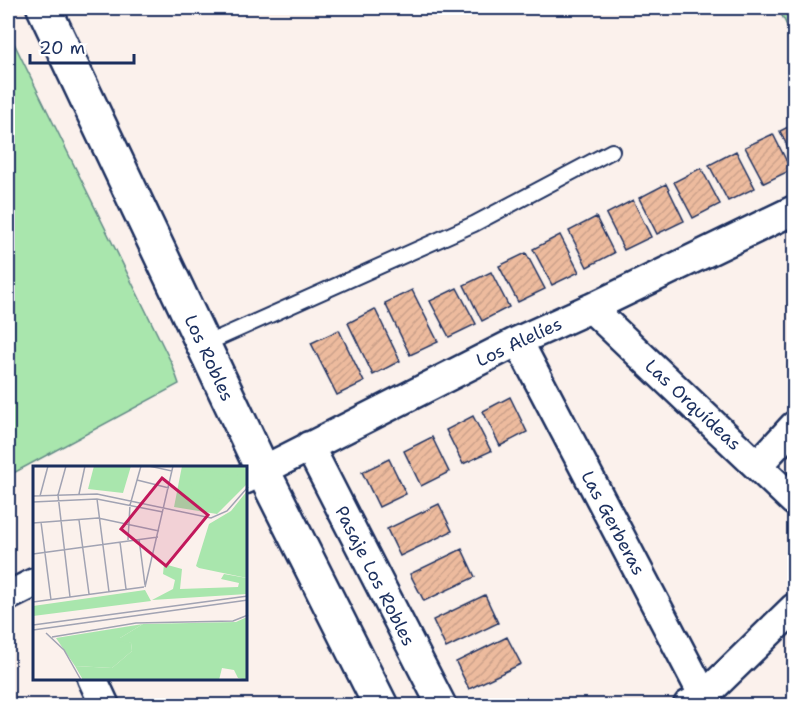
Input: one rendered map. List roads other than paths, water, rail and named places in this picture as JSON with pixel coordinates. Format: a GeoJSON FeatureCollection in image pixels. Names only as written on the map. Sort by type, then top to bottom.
{"type":"FeatureCollection","features":[{"type":"Feature","properties":{"kind":"street","name":"Los Robles"},"geometry":{"type":"LineString","coordinates":[[44,8],[203,345],[255,475],[381,705]]}},
{"type":"Feature","properties":{"kind":"street","name":"Los Alelíes"},"geometry":{"type":"LineString","coordinates":[[255,475],[518,340],[591,308],[795,210]]}},
{"type":"Feature","properties":{"kind":"street","name":"Las Orquídeas"},"geometry":{"type":"LineString","coordinates":[[591,308],[795,501]]}},
{"type":"Feature","properties":{"kind":"street","name":"Las Gerberas"},"geometry":{"type":"LineString","coordinates":[[518,340],[700,702]]}},
{"type":"Feature","properties":{"kind":"street"},"geometry":{"type":"LineString","coordinates":[[757,465],[795,426]]}},
{"type":"Feature","properties":{"kind":"street","name":"Pasaje Los Robles"},"geometry":{"type":"LineString","coordinates":[[309,446],[442,705]]}},
{"type":"Feature","properties":{"kind":"street"},"geometry":{"type":"LineString","coordinates":[[8,596],[33,584]]}},
{"type":"Feature","properties":{"kind":"street"},"geometry":{"type":"LineString","coordinates":[[700,702],[795,608]]}},
{"type":"Feature","properties":{"kind":"street"},"geometry":{"type":"LineString","coordinates":[[93,680],[105,705]]}},
{"type":"Feature","properties":{"kind":"lane"},"geometry":{"type":"LineString","coordinates":[[203,345],[474,225],[612,151]]}}]}
